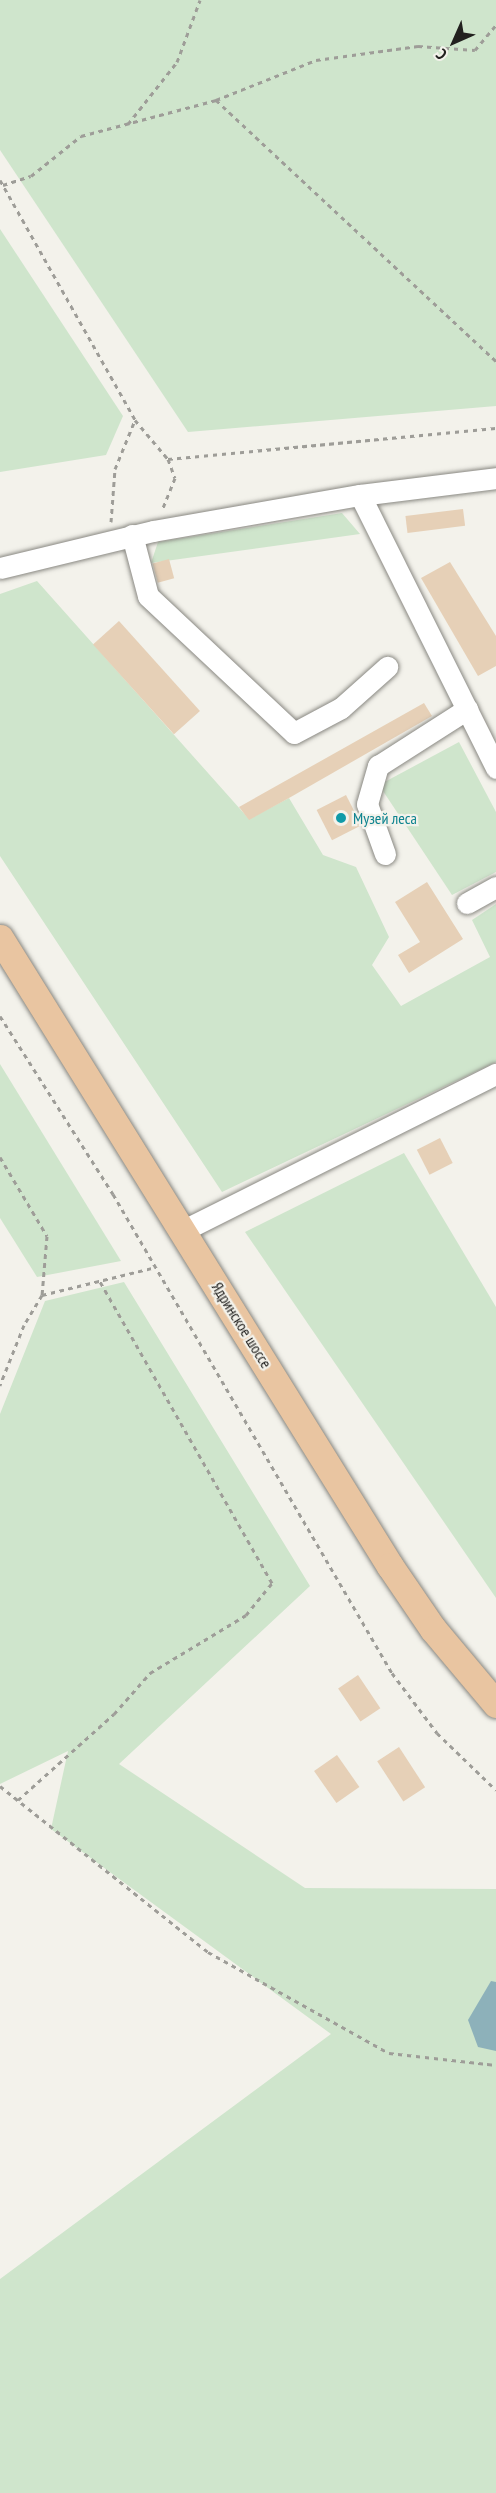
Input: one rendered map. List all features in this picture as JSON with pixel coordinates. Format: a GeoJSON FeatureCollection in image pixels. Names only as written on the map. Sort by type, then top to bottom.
{"type":"FeatureCollection","features":[{"type":"Feature","properties":{"kind":"main road","name":"Ядринское шоссе"},"geometry":{"type":"LineString","coordinates":[[0,938],[184,1230],[390,1566],[433,1629],[496,1704]]}},
{"type":"Feature","properties":{"kind":"street"},"geometry":{"type":"LineString","coordinates":[[0,568],[153,531],[360,495],[496,478]]}},
{"type":"Feature","properties":{"kind":"street"},"geometry":{"type":"LineString","coordinates":[[360,495],[496,768]]}},
{"type":"Feature","properties":{"kind":"street"},"geometry":{"type":"LineString","coordinates":[[132,536],[148,596],[294,733],[341,708],[387,667]]}},
{"type":"Feature","properties":{"kind":"street"},"geometry":{"type":"LineString","coordinates":[[385,854],[367,804],[378,766],[467,709]]}},
{"type":"Feature","properties":{"kind":"street"},"geometry":{"type":"LineString","coordinates":[[467,903],[496,887]]}},
{"type":"Feature","properties":{"kind":"street"},"geometry":{"type":"LineString","coordinates":[[184,1230],[496,1074]]}},
{"type":"Feature","properties":{"kind":"path"},"geometry":{"type":"LineString","coordinates":[[127,125],[177,62],[200,0]]}},
{"type":"Feature","properties":{"kind":"path"},"geometry":{"type":"LineString","coordinates":[[3,185],[31,176],[81,136],[216,100],[316,60],[418,46],[475,50],[496,25]]}},
{"type":"Feature","properties":{"kind":"path"},"geometry":{"type":"LineString","coordinates":[[216,100],[496,361]]}},
{"type":"Feature","properties":{"kind":"path"},"geometry":{"type":"LineString","coordinates":[[0,180],[135,420],[168,459],[175,478],[153,531]]}},
{"type":"Feature","properties":{"kind":"path"},"geometry":{"type":"LineString","coordinates":[[109,541],[115,469],[135,420]]}},
{"type":"Feature","properties":{"kind":"path"},"geometry":{"type":"LineString","coordinates":[[168,459],[496,428]]}},
{"type":"Feature","properties":{"kind":"path"},"geometry":{"type":"LineString","coordinates":[[0,1016],[156,1267],[392,1673],[437,1732],[496,1790]]}},
{"type":"Feature","properties":{"kind":"path"},"geometry":{"type":"LineString","coordinates":[[0,1157],[47,1236],[42,1295],[24,1324],[0,1384]]}},
{"type":"Feature","properties":{"kind":"path"},"geometry":{"type":"LineString","coordinates":[[42,1295],[156,1267]]}},
{"type":"Feature","properties":{"kind":"path"},"geometry":{"type":"LineString","coordinates":[[18,1800],[114,1714],[150,1673],[246,1615],[272,1583],[100,1281]]}},
{"type":"Feature","properties":{"kind":"path"},"geometry":{"type":"LineString","coordinates":[[0,1786],[208,1952],[388,2053],[496,2065]]}},
{"type":"Feature","properties":{"kind":"green space"},"geometry":{"type":"Polygon","coordinates":[[[0,0],[496,0],[496,406],[188,432],[0,150],[0,0]]]}},
{"type":"Feature","properties":{"kind":"green space"},"geometry":{"type":"Polygon","coordinates":[[[0,229],[123,416],[106,455],[0,472],[0,229]]]}},
{"type":"Feature","properties":{"kind":"green space"},"geometry":{"type":"Polygon","coordinates":[[[342,513],[360,534],[151,563],[158,542],[342,513]]]}},
{"type":"Feature","properties":{"kind":"green space"},"geometry":{"type":"Polygon","coordinates":[[[37,581],[249,819],[289,798],[323,855],[356,867],[389,937],[372,965],[401,1006],[490,957],[472,920],[496,904],[496,1062],[222,1192],[0,856],[0,594],[37,581]]]}},
{"type":"Feature","properties":{"kind":"green space"},"geometry":{"type":"Polygon","coordinates":[[[459,742],[496,812],[496,872],[452,895],[379,785],[459,742]]]}},
{"type":"Feature","properties":{"kind":"green space"},"geometry":{"type":"Polygon","coordinates":[[[0,1064],[121,1261],[37,1277],[0,1218],[0,1064]]]}},
{"type":"Feature","properties":{"kind":"green space"},"geometry":{"type":"Polygon","coordinates":[[[404,1153],[496,1307],[496,1598],[245,1232],[404,1153]]]}},
{"type":"Feature","properties":{"kind":"green space"},"geometry":{"type":"Polygon","coordinates":[[[124,1282],[310,1586],[119,1764],[305,1888],[496,1889],[496,2493],[0,2493],[0,2279],[331,2034],[51,1829],[68,1751],[0,1784],[0,1414],[45,1301],[124,1282]]]}},
{"type":"Feature","properties":{"kind":"water"},"geometry":{"type":"Polygon","coordinates":[[[491,1981],[496,1982],[496,2051],[478,2047],[468,2020],[491,1981]]]}},
{"type":"Feature","properties":{"kind":"building"},"geometry":{"type":"Polygon","coordinates":[[[463,509],[465,526],[408,533],[405,516],[463,509]]]}},
{"type":"Feature","properties":{"kind":"building"},"geometry":{"type":"Polygon","coordinates":[[[169,559],[174,578],[158,583],[153,563],[169,559]]]}},
{"type":"Feature","properties":{"kind":"building"},"geometry":{"type":"Polygon","coordinates":[[[450,562],[496,636],[496,666],[478,676],[421,578],[450,562]]]}},
{"type":"Feature","properties":{"kind":"building"},"geometry":{"type":"Polygon","coordinates":[[[119,621],[200,711],[174,734],[93,644],[119,621]]]}},
{"type":"Feature","properties":{"kind":"building"},"geometry":{"type":"Polygon","coordinates":[[[424,703],[432,716],[289,798],[249,820],[239,807],[424,703]]]}},
{"type":"Feature","properties":{"kind":"building","name":"Музей леса"},"geometry":{"type":"Polygon","coordinates":[[[346,795],[361,825],[332,840],[317,810],[346,795]]]}},
{"type":"Feature","properties":{"kind":"building"},"geometry":{"type":"Polygon","coordinates":[[[427,882],[463,939],[409,973],[398,955],[420,942],[395,902],[427,882]]]}},
{"type":"Feature","properties":{"kind":"building"},"geometry":{"type":"Polygon","coordinates":[[[440,1138],[453,1163],[430,1175],[417,1150],[440,1138]]]}},
{"type":"Feature","properties":{"kind":"building"},"geometry":{"type":"Polygon","coordinates":[[[358,1675],[380,1708],[360,1722],[338,1688],[358,1675]]]}},
{"type":"Feature","properties":{"kind":"building"},"geometry":{"type":"Polygon","coordinates":[[[399,1747],[425,1787],[403,1801],[377,1761],[399,1747]]]}},
{"type":"Feature","properties":{"kind":"building"},"geometry":{"type":"Polygon","coordinates":[[[337,1755],[359,1787],[336,1803],[314,1771],[337,1755]]]}},
{"type":"Feature","properties":{"kind":"place","name":"Музей леса"},"geometry":{"type":"Point","coordinates":[341,818]}}]}
